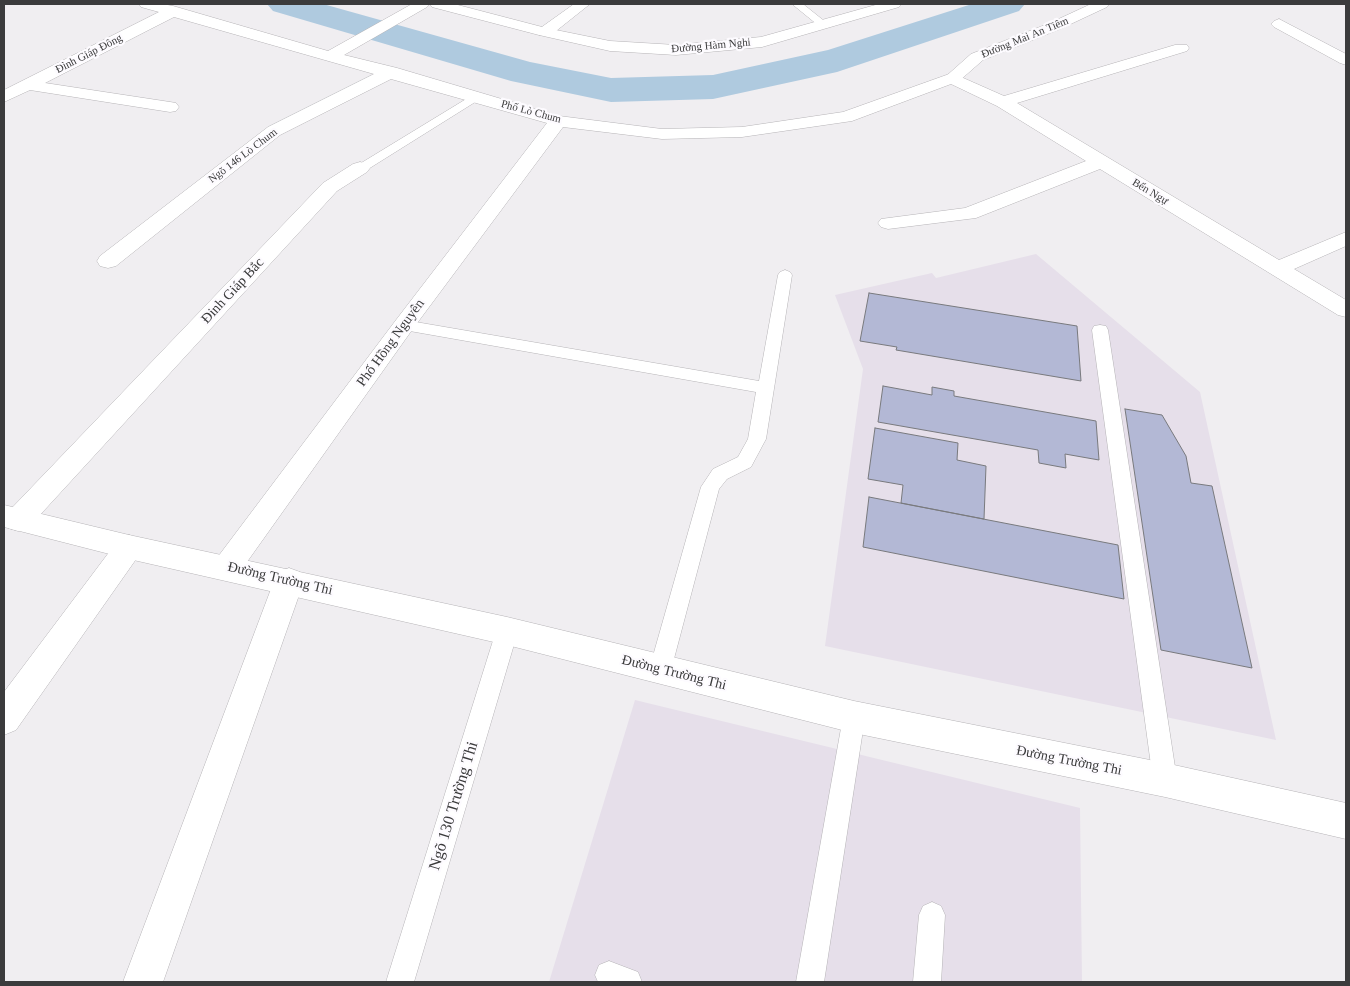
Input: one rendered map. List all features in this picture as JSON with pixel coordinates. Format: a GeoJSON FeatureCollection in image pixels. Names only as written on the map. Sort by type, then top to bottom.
{"type":"FeatureCollection","features":[{"type":"Feature","properties":{"kind":"street","name":"Phố Lò Chum"},"geometry":{"type":"LineString","coordinates":[[146,4],[332,55],[558,121],[662,134],[742,132],[846,117],[952,78]]}},
{"type":"Feature","properties":{"kind":"street","name":"Đường Hàm Nghi"},"geometry":{"type":"LineString","coordinates":[[437,4],[545,32],[610,46],[676,50],[762,42],[894,4]]}},
{"type":"Feature","properties":{"kind":"street"},"geometry":{"type":"LineString","coordinates":[[545,32],[583,4]]}},
{"type":"Feature","properties":{"kind":"street","name":"Đường Mai An Tiêm"},"geometry":{"type":"LineString","coordinates":[[952,78],[977,57],[1055,26],[1102,4]]}},
{"type":"Feature","properties":{"kind":"street"},"geometry":{"type":"LineString","coordinates":[[332,55],[415,7]]}},
{"type":"Feature","properties":{"kind":"street","name":"Đình Giáp Đông"},"geometry":{"type":"LineString","coordinates":[[4,97],[173,11]]}},
{"type":"Feature","properties":{"kind":"street"},"geometry":{"type":"LineString","coordinates":[[1279,24],[1346,60]]}},
{"type":"Feature","properties":{"kind":"street"},"geometry":{"type":"LineString","coordinates":[[1003,102],[1181,48]]}},
{"type":"Feature","properties":{"kind":"street","name":"Ngõ 146 Lò Chum"},"geometry":{"type":"LineString","coordinates":[[108,261],[274,131],[390,72]]}},
{"type":"Feature","properties":{"kind":"street","name":"Bến Ngự"},"geometry":{"type":"LineString","coordinates":[[952,78],[1003,102],[1346,310]]}},
{"type":"Feature","properties":{"kind":"street"},"geometry":{"type":"LineString","coordinates":[[28,85],[170,107]]}},
{"type":"Feature","properties":{"kind":"street","name":"Phố Hồng Nguyên"},"geometry":{"type":"LineString","coordinates":[[227,567],[404,324],[558,121]]}},
{"type":"Feature","properties":{"kind":"street"},"geometry":{"type":"LineString","coordinates":[[888,223],[969,214],[1100,162]]}},
{"type":"Feature","properties":{"kind":"street","name":"Đinh Giáp Bắc"},"geometry":{"type":"LineString","coordinates":[[11,518],[330,187],[360,168]]}},
{"type":"Feature","properties":{"kind":"street"},"geometry":{"type":"LineString","coordinates":[[1278,268],[1346,238]]}},
{"type":"Feature","properties":{"kind":"street","name":"Đường Trường Thi"},"geometry":{"type":"LineString","coordinates":[[11,518],[130,547],[227,567],[507,631],[854,717],[1165,780],[1346,821]]}},
{"type":"Feature","properties":{"kind":"street"},"geometry":{"type":"LineString","coordinates":[[4,720],[130,547]]}},
{"type":"Feature","properties":{"kind":"street"},"geometry":{"type":"LineString","coordinates":[[143,982],[289,581]]}},
{"type":"Feature","properties":{"kind":"lane"},"geometry":{"type":"LineString","coordinates":[[796,4],[823,24]]}},
{"type":"Feature","properties":{"kind":"lane","name":"Đinh Giáp Bắc"},"geometry":{"type":"LineString","coordinates":[[360,168],[476,97]]}},
{"type":"Feature","properties":{"kind":"lane"},"geometry":{"type":"LineString","coordinates":[[660,670],[710,487],[720,474],[746,462],[757,439],[786,275]]}},
{"type":"Feature","properties":{"kind":"lane"},"geometry":{"type":"LineString","coordinates":[[404,324],[766,388]]}},
{"type":"Feature","properties":{"kind":"lane"},"geometry":{"type":"LineString","coordinates":[[1100,330],[1165,780]]}},
{"type":"Feature","properties":{"kind":"lane","name":"Ngõ 130 Trường Thi"},"geometry":{"type":"LineString","coordinates":[[400,982],[507,631]]}},
{"type":"Feature","properties":{"kind":"lane"},"geometry":{"type":"LineString","coordinates":[[810,982],[854,717]]}},
{"type":"Feature","properties":{"kind":"lane"},"geometry":{"type":"LineString","coordinates":[[927,982],[932,915]]}},
{"type":"Feature","properties":{"kind":"shaded area"},"geometry":{"type":"Polygon","coordinates":[[[1036,254],[1200,392],[1276,740],[825,646],[863,369],[835,295],[932,273],[936,278],[1036,254]]]}},
{"type":"Feature","properties":{"kind":"shaded area"},"geometry":{"type":"Polygon","coordinates":[[[635,700],[1080,808],[1082,982],[549,982],[635,700]]]}},
{"type":"Feature","properties":{"kind":"building"},"geometry":{"type":"Polygon","coordinates":[[[869,293],[1077,326],[1081,381],[896,350],[897,347],[860,341],[869,293]]]}},
{"type":"Feature","properties":{"kind":"building"},"geometry":{"type":"Polygon","coordinates":[[[883,386],[932,395],[932,387],[954,391],[954,396],[1096,421],[1099,460],[1065,454],[1066,468],[1039,463],[1038,450],[878,422],[883,386]]]}},
{"type":"Feature","properties":{"kind":"building"},"geometry":{"type":"Polygon","coordinates":[[[1125,409],[1162,415],[1186,456],[1191,483],[1212,486],[1252,668],[1161,650],[1125,409]]]}},
{"type":"Feature","properties":{"kind":"building"},"geometry":{"type":"Polygon","coordinates":[[[875,428],[958,443],[957,460],[986,466],[984,519],[901,503],[903,485],[868,479],[875,428]]]}},
{"type":"Feature","properties":{"kind":"building"},"geometry":{"type":"Polygon","coordinates":[[[869,497],[1118,545],[1124,599],[863,547],[869,497]]]}},
{"type":"Feature","properties":{"kind":"waterway"},"geometry":{"type":"LineString","coordinates":[[285,4],[525,73],[611,90],[713,87],[837,60],[1007,4]]}}]}
